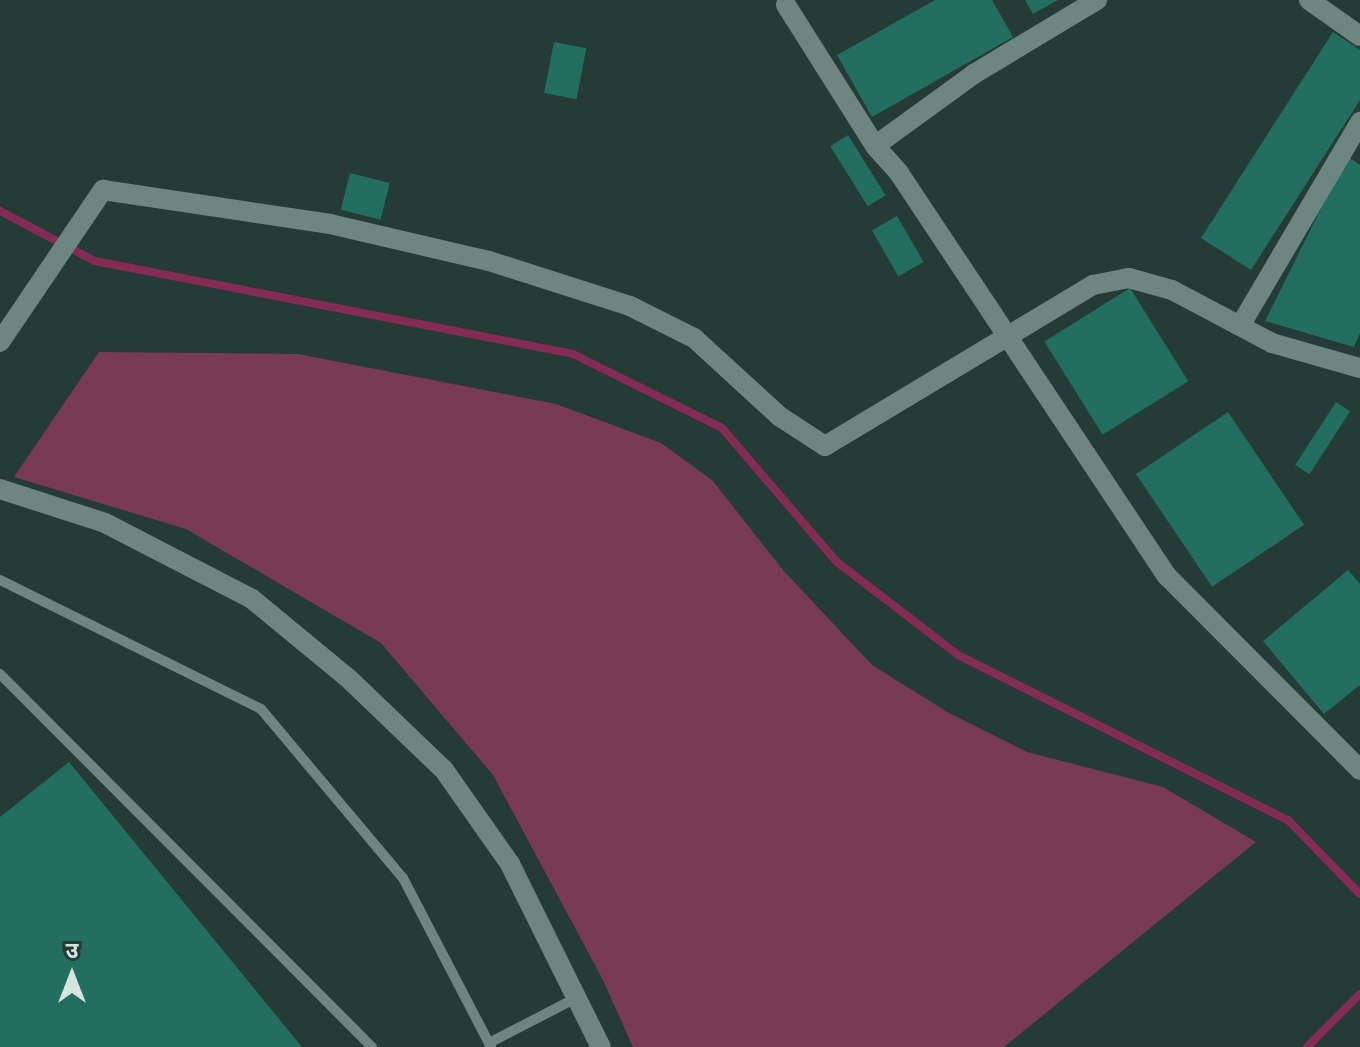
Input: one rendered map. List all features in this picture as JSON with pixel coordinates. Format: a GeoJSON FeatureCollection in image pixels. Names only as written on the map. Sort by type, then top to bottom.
{"type":"FeatureCollection","features":[{"type":"Feature","properties":{"kind":"street"},"geometry":{"type":"LineString","coordinates":[[875,146],[974,74],[1097,0]]}},
{"type":"Feature","properties":{"kind":"street"},"geometry":{"type":"LineString","coordinates":[[1309,0],[1360,36]]}},
{"type":"Feature","properties":{"kind":"street"},"geometry":{"type":"LineString","coordinates":[[786,5],[875,146],[899,173],[1167,576],[1360,770]]}},
{"type":"Feature","properties":{"kind":"street"},"geometry":{"type":"LineString","coordinates":[[1240,326],[1360,122]]}},
{"type":"Feature","properties":{"kind":"street"},"geometry":{"type":"LineString","coordinates":[[0,342],[103,190],[330,224],[489,261],[630,306],[694,338],[779,416],[825,446],[1004,335],[1093,285],[1129,278],[1172,290],[1272,343],[1360,368]]}},
{"type":"Feature","properties":{"kind":"street"},"geometry":{"type":"LineString","coordinates":[[0,489],[43,500],[149,544],[252,599],[304,639],[444,770],[510,864],[598,1046]]}},
{"type":"Feature","properties":{"kind":"lane"},"geometry":{"type":"LineString","coordinates":[[0,580],[261,709],[403,878],[490,1045],[576,998]]}},
{"type":"Feature","properties":{"kind":"lane"},"geometry":{"type":"LineString","coordinates":[[0,674],[372,1047]]}},
{"type":"Feature","properties":{"kind":"shaded area"},"geometry":{"type":"Polygon","coordinates":[[[99,352],[298,354],[556,404],[661,443],[712,480],[783,570],[872,665],[949,713],[1027,752],[1163,787],[1256,842],[1004,1047],[633,1047],[603,980],[493,775],[381,643],[186,529],[14,477],[99,352]]]}},
{"type":"Feature","properties":{"kind":"building"},"geometry":{"type":"Polygon","coordinates":[[[935,0],[992,0],[1013,37],[872,117],[837,55],[935,0]]]}},
{"type":"Feature","properties":{"kind":"building"},"geometry":{"type":"Polygon","coordinates":[[[1025,0],[1058,0],[1033,14],[1025,0]]]}},
{"type":"Feature","properties":{"kind":"building"},"geometry":{"type":"Polygon","coordinates":[[[1333,32],[1360,50],[1360,100],[1251,270],[1201,238],[1333,32]]]}},
{"type":"Feature","properties":{"kind":"building"},"geometry":{"type":"Polygon","coordinates":[[[554,42],[586,48],[576,99],[544,93],[554,42]]]}},
{"type":"Feature","properties":{"kind":"building"},"geometry":{"type":"Polygon","coordinates":[[[848,135],[886,195],[868,206],[830,146],[848,135]]]}},
{"type":"Feature","properties":{"kind":"building"},"geometry":{"type":"Polygon","coordinates":[[[1347,156],[1360,165],[1360,333],[1354,347],[1265,321],[1347,156]]]}},
{"type":"Feature","properties":{"kind":"building"},"geometry":{"type":"Polygon","coordinates":[[[350,173],[390,183],[381,220],[341,210],[350,173]]]}},
{"type":"Feature","properties":{"kind":"building"},"geometry":{"type":"Polygon","coordinates":[[[897,216],[924,262],[898,276],[872,230],[897,216]]]}},
{"type":"Feature","properties":{"kind":"building"},"geometry":{"type":"Polygon","coordinates":[[[1130,288],[1188,381],[1103,435],[1044,342],[1130,288]]]}},
{"type":"Feature","properties":{"kind":"building"},"geometry":{"type":"Polygon","coordinates":[[[1336,402],[1350,411],[1309,474],[1295,465],[1336,402]]]}},
{"type":"Feature","properties":{"kind":"building"},"geometry":{"type":"Polygon","coordinates":[[[1228,412],[1304,525],[1212,587],[1136,474],[1228,412]]]}},
{"type":"Feature","properties":{"kind":"building"},"geometry":{"type":"Polygon","coordinates":[[[1348,570],[1360,584],[1360,685],[1324,714],[1263,641],[1348,570]]]}},
{"type":"Feature","properties":{"kind":"building"},"geometry":{"type":"Polygon","coordinates":[[[69,762],[302,1047],[0,1047],[0,817],[69,762]]]}},
{"type":"Feature","properties":{"kind":"waterway"},"geometry":{"type":"LineString","coordinates":[[0,211],[95,261],[573,354],[722,428],[837,562],[958,655],[1288,820],[1360,894]]}},
{"type":"Feature","properties":{"kind":"waterway"},"geometry":{"type":"LineString","coordinates":[[1307,1047],[1360,994]]}}]}
